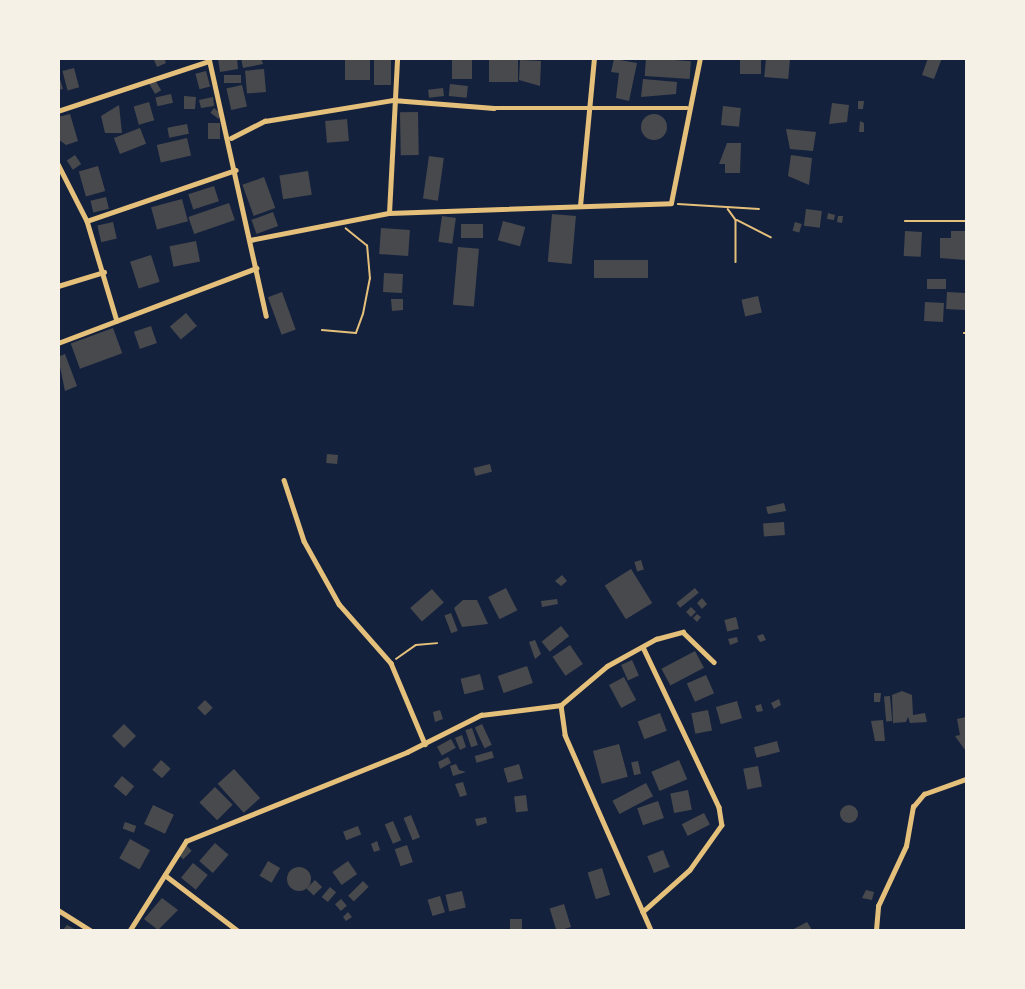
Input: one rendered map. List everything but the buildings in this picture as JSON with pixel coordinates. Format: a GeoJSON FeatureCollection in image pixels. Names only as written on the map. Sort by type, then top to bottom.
{"type":"FeatureCollection","features":[{"type":"Feature","properties":{"kind":"street"},"geometry":{"type":"LineString","coordinates":[[389,213],[393,100],[398,58]]}},
{"type":"Feature","properties":{"kind":"street"},"geometry":{"type":"LineString","coordinates":[[580,206],[594,58]]}},
{"type":"Feature","properties":{"kind":"street"},"geometry":{"type":"LineString","coordinates":[[250,240],[336,221],[389,213],[671,203],[687,108],[700,58]]}},
{"type":"Feature","properties":{"kind":"street"},"geometry":{"type":"LineString","coordinates":[[58,111],[209,60],[231,138],[266,316]]}},
{"type":"Feature","properties":{"kind":"street"},"geometry":{"type":"LineString","coordinates":[[231,138],[265,121],[393,100],[494,108],[591,106],[687,108]]}},
{"type":"Feature","properties":{"kind":"street"},"geometry":{"type":"LineString","coordinates":[[58,164],[60,175],[87,221],[117,321]]}},
{"type":"Feature","properties":{"kind":"street"},"geometry":{"type":"LineString","coordinates":[[87,221],[236,170]]}},
{"type":"Feature","properties":{"kind":"street"},"geometry":{"type":"LineString","coordinates":[[58,344],[256,268]]}},
{"type":"Feature","properties":{"kind":"street"},"geometry":{"type":"LineString","coordinates":[[58,286],[104,272]]}},
{"type":"Feature","properties":{"kind":"street"},"geometry":{"type":"LineString","coordinates":[[284,480],[304,541],[334,595],[390,663],[425,744]]}},
{"type":"Feature","properties":{"kind":"street"},"geometry":{"type":"LineString","coordinates":[[130,930],[186,841],[425,744],[481,715],[561,705],[607,666],[643,647],[683,632],[714,662]]}},
{"type":"Feature","properties":{"kind":"street"},"geometry":{"type":"LineString","coordinates":[[643,647],[719,807],[722,825],[690,870],[643,912]]}},
{"type":"Feature","properties":{"kind":"street"},"geometry":{"type":"LineString","coordinates":[[561,705],[565,735],[651,930]]}},
{"type":"Feature","properties":{"kind":"street"},"geometry":{"type":"LineString","coordinates":[[876,930],[878,906],[906,846],[913,807],[924,794],[966,779]]}},
{"type":"Feature","properties":{"kind":"street"},"geometry":{"type":"LineString","coordinates":[[165,875],[237,930]]}},
{"type":"Feature","properties":{"kind":"street"},"geometry":{"type":"LineString","coordinates":[[58,910],[90,930]]}},
{"type":"Feature","properties":{"kind":"path"},"geometry":{"type":"LineString","coordinates":[[671,203],[759,209]]}},
{"type":"Feature","properties":{"kind":"path"},"geometry":{"type":"LineString","coordinates":[[727,208],[736,220],[771,237]]}},
{"type":"Feature","properties":{"kind":"path"},"geometry":{"type":"LineString","coordinates":[[736,220],[736,262]]}},
{"type":"Feature","properties":{"kind":"path"},"geometry":{"type":"LineString","coordinates":[[322,330],[356,333],[370,279],[367,246],[336,221]]}},
{"type":"Feature","properties":{"kind":"path"},"geometry":{"type":"LineString","coordinates":[[905,221],[966,221]]}},
{"type":"Feature","properties":{"kind":"path"},"geometry":{"type":"LineString","coordinates":[[390,663],[416,645],[437,643]]}}]}
